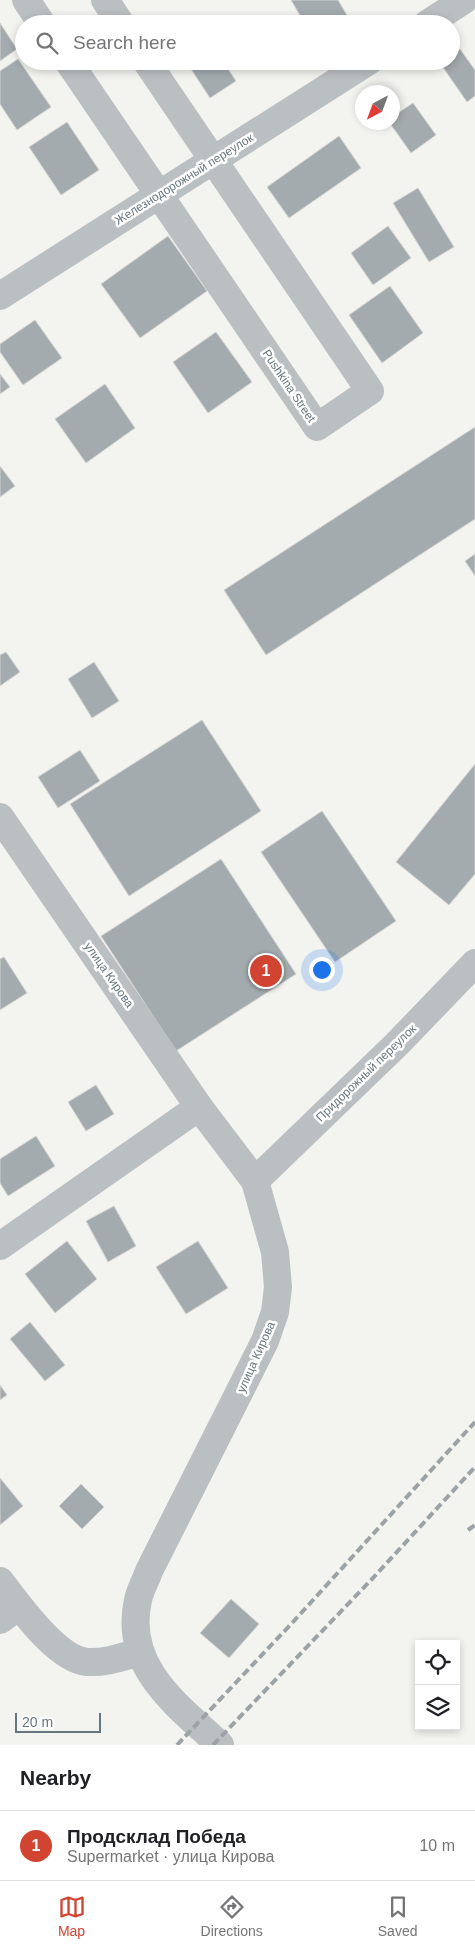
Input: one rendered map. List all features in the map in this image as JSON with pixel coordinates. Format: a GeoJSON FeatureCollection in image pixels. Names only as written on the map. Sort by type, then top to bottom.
{"type":"FeatureCollection","features":[{"type":"Feature","properties":{"kind":"street"},"geometry":{"type":"LineString","coordinates":[[26,0],[36,15]]}},
{"type":"Feature","properties":{"kind":"street"},"geometry":{"type":"LineString","coordinates":[[105,0],[115,15]]}},
{"type":"Feature","properties":{"kind":"street"},"geometry":{"type":"LineString","coordinates":[[441,15],[464,0]]}},
{"type":"Feature","properties":{"kind":"street","name":"Pushkina Street"},"geometry":{"type":"LineString","coordinates":[[74,70],[317,427],[370,391],[152,70]]}},
{"type":"Feature","properties":{"kind":"street","name":"Железнодорожный переулок"},"geometry":{"type":"LineString","coordinates":[[0,296],[355,70]]}},
{"type":"Feature","properties":{"kind":"street","name":"улица Кирова"},"geometry":{"type":"LineString","coordinates":[[0,818],[200,1107],[255,1181],[275,1252],[278,1287],[275,1312],[261,1350],[149,1571],[138,1600],[136,1623],[140,1652],[150,1675],[175,1705],[220,1745]]}},
{"type":"Feature","properties":{"kind":"street","name":"Придорожный переулок"},"geometry":{"type":"LineString","coordinates":[[255,1181],[397,1044],[475,963]]}},
{"type":"Feature","properties":{"kind":"street"},"geometry":{"type":"LineString","coordinates":[[0,1246],[200,1107]]}},
{"type":"Feature","properties":{"kind":"street"},"geometry":{"type":"LineString","coordinates":[[0,1581],[10,1613],[64,1652],[85,1662],[107,1662],[140,1652]]}},
{"type":"Feature","properties":{"kind":"building"},"geometry":{"type":"Polygon","coordinates":[[[291,0],[338,0],[347,15],[300,15],[291,0]]]}},
{"type":"Feature","properties":{"kind":"building"},"geometry":{"type":"Polygon","coordinates":[[[0,23],[15,46],[15,50],[0,61],[0,23]]]}},
{"type":"Feature","properties":{"kind":"building"},"geometry":{"type":"Polygon","coordinates":[[[460,49],[475,70],[475,96],[467,102],[445,70],[460,70],[460,49]]]}},
{"type":"Feature","properties":{"kind":"building"},"geometry":{"type":"Polygon","coordinates":[[[15,61],[15,70],[26,70],[51,107],[17,130],[0,104],[0,71],[15,61]]]}},
{"type":"Feature","properties":{"kind":"building"},"geometry":{"type":"Polygon","coordinates":[[[192,70],[229,70],[236,81],[210,98],[192,70]]]}},
{"type":"Feature","properties":{"kind":"building"},"geometry":{"type":"Polygon","coordinates":[[[413,103],[436,135],[411,153],[395,130],[400,130],[400,112],[413,103]]]}},
{"type":"Feature","properties":{"kind":"building"},"geometry":{"type":"Polygon","coordinates":[[[67,122],[99,170],[61,195],[29,147],[67,122]]]}},
{"type":"Feature","properties":{"kind":"building"},"geometry":{"type":"Polygon","coordinates":[[[339,136],[361,168],[289,218],[267,187],[339,136]]]}},
{"type":"Feature","properties":{"kind":"building"},"geometry":{"type":"Polygon","coordinates":[[[418,188],[454,247],[429,262],[393,203],[418,188]]]}},
{"type":"Feature","properties":{"kind":"building"},"geometry":{"type":"Polygon","coordinates":[[[388,226],[411,258],[373,285],[351,253],[388,226]]]}},
{"type":"Feature","properties":{"kind":"building"},"geometry":{"type":"Polygon","coordinates":[[[168,236],[207,291],[140,338],[101,284],[168,236]]]}},
{"type":"Feature","properties":{"kind":"building"},"geometry":{"type":"Polygon","coordinates":[[[390,286],[423,333],[382,363],[349,315],[390,286]]]}},
{"type":"Feature","properties":{"kind":"building"},"geometry":{"type":"Polygon","coordinates":[[[35,320],[62,358],[23,385],[0,352],[0,344],[35,320]]]}},
{"type":"Feature","properties":{"kind":"building"},"geometry":{"type":"Polygon","coordinates":[[[216,332],[252,382],[208,413],[173,362],[216,332]]]}},
{"type":"Feature","properties":{"kind":"building"},"geometry":{"type":"Polygon","coordinates":[[[0,374],[10,387],[0,394],[0,374]]]}},
{"type":"Feature","properties":{"kind":"building"},"geometry":{"type":"Polygon","coordinates":[[[105,384],[135,428],[86,463],[55,419],[105,384]]]}},
{"type":"Feature","properties":{"kind":"building"},"geometry":{"type":"Polygon","coordinates":[[[475,427],[475,519],[266,655],[224,590],[475,427]]]}},
{"type":"Feature","properties":{"kind":"building"},"geometry":{"type":"Polygon","coordinates":[[[0,466],[15,486],[0,497],[0,466]]]}},
{"type":"Feature","properties":{"kind":"building"},"geometry":{"type":"Polygon","coordinates":[[[475,554],[475,576],[465,561],[475,554]]]}},
{"type":"Feature","properties":{"kind":"building"},"geometry":{"type":"Polygon","coordinates":[[[6,652],[20,672],[0,686],[0,655],[6,652]]]}},
{"type":"Feature","properties":{"kind":"building"},"geometry":{"type":"Polygon","coordinates":[[[94,662],[119,701],[92,718],[68,679],[94,662]]]}},
{"type":"Feature","properties":{"kind":"building"},"geometry":{"type":"Polygon","coordinates":[[[202,720],[261,811],[129,896],[70,804],[202,720]]]}},
{"type":"Feature","properties":{"kind":"building"},"geometry":{"type":"Polygon","coordinates":[[[80,750],[100,781],[58,808],[38,777],[80,750]]]}},
{"type":"Feature","properties":{"kind":"building"},"geometry":{"type":"Polygon","coordinates":[[[475,764],[475,874],[449,905],[396,862],[475,764]]]}},
{"type":"Feature","properties":{"kind":"building"},"geometry":{"type":"Polygon","coordinates":[[[322,811],[396,921],[335,962],[261,852],[322,811]]]}},
{"type":"Feature","properties":{"kind":"building"},"geometry":{"type":"Polygon","coordinates":[[[221,859],[296,974],[176,1051],[101,936],[221,859]]]}},
{"type":"Feature","properties":{"kind":"building"},"geometry":{"type":"Polygon","coordinates":[[[4,957],[27,993],[0,1010],[0,959],[4,957]]]}},
{"type":"Feature","properties":{"kind":"building"},"geometry":{"type":"Polygon","coordinates":[[[96,1085],[114,1114],[86,1131],[68,1102],[96,1085]]]}},
{"type":"Feature","properties":{"kind":"building"},"geometry":{"type":"Polygon","coordinates":[[[36,1136],[55,1166],[8,1196],[0,1183],[0,1159],[36,1136]]]}},
{"type":"Feature","properties":{"kind":"building"},"geometry":{"type":"Polygon","coordinates":[[[114,1206],[136,1246],[108,1262],[86,1221],[114,1206]]]}},
{"type":"Feature","properties":{"kind":"building"},"geometry":{"type":"Polygon","coordinates":[[[67,1241],[97,1279],[55,1313],[25,1274],[67,1241]]]}},
{"type":"Feature","properties":{"kind":"building"},"geometry":{"type":"Polygon","coordinates":[[[198,1241],[228,1288],[186,1314],[156,1267],[198,1241]]]}},
{"type":"Feature","properties":{"kind":"building"},"geometry":{"type":"Polygon","coordinates":[[[30,1322],[65,1365],[45,1381],[10,1339],[30,1322]]]}},
{"type":"Feature","properties":{"kind":"building"},"geometry":{"type":"Polygon","coordinates":[[[0,1385],[7,1395],[0,1400],[0,1385]]]}},
{"type":"Feature","properties":{"kind":"building"},"geometry":{"type":"Polygon","coordinates":[[[0,1478],[23,1506],[0,1525],[0,1478]]]}},
{"type":"Feature","properties":{"kind":"building"},"geometry":{"type":"Polygon","coordinates":[[[81,1484],[104,1507],[82,1529],[59,1506],[81,1484]]]}},
{"type":"Feature","properties":{"kind":"building"},"geometry":{"type":"Polygon","coordinates":[[[231,1599],[259,1624],[229,1658],[200,1633],[231,1599]]]}},
{"type":"Feature","properties":{"kind":"railway"},"geometry":{"type":"LineString","coordinates":[[177,1745],[293,1622],[475,1422]]}},
{"type":"Feature","properties":{"kind":"railway"},"geometry":{"type":"LineString","coordinates":[[213,1745],[372,1579],[475,1467]]}},
{"type":"Feature","properties":{"kind":"railway"},"geometry":{"type":"LineString","coordinates":[[468,1530],[475,1525]]}},
{"type":"Feature","properties":{"kind":"place","name":"Продсклад Победа"},"geometry":{"type":"Point","coordinates":[266,971]}}]}
